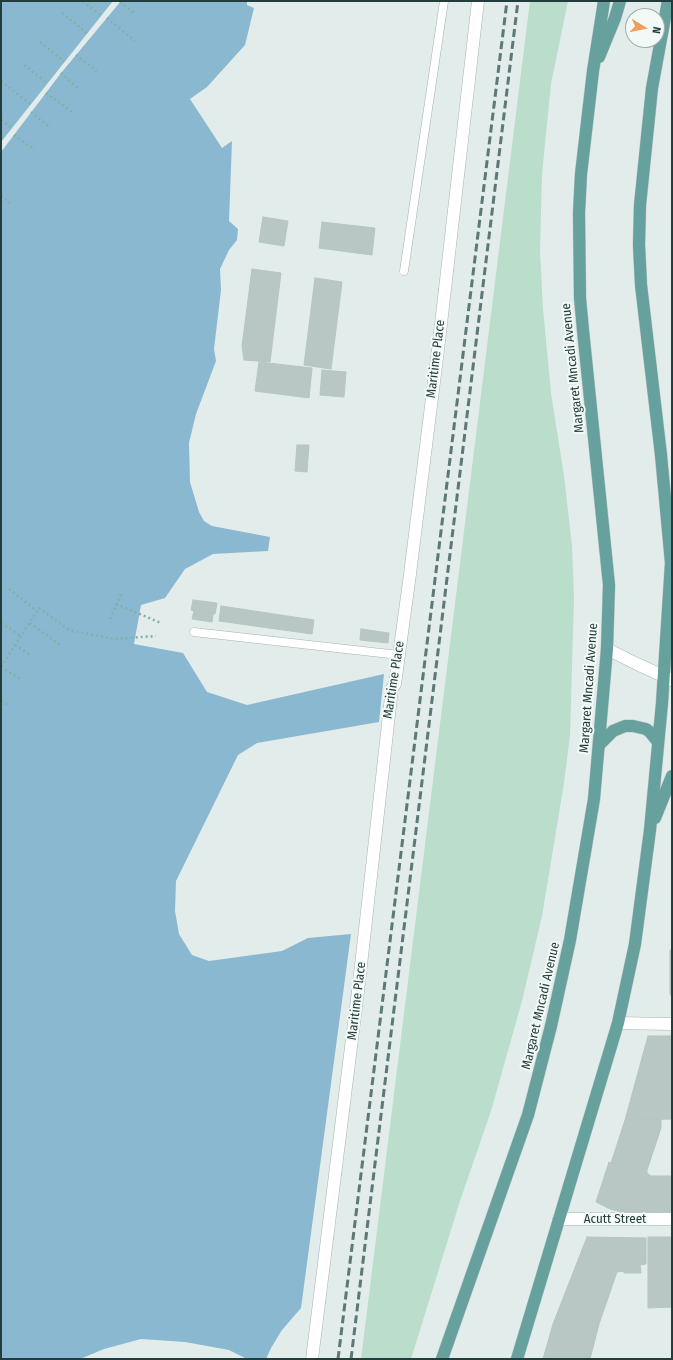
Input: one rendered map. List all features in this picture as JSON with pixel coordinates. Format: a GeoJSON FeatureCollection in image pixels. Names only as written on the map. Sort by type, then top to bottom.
{"type":"FeatureCollection","features":[{"type":"Feature","properties":{"kind":"main road","name":"Margaret Mncadi Avenue"},"geometry":{"type":"LineString","coordinates":[[442,1359],[528,1115],[540,1072],[570,940],[594,799],[608,649],[609,585],[580,298],[579,205],[581,174],[593,71],[604,1]]}},
{"type":"Feature","properties":{"kind":"main road"},"geometry":{"type":"LineString","coordinates":[[593,71],[615,18],[620,1]]}},
{"type":"Feature","properties":{"kind":"main road"},"geometry":{"type":"LineString","coordinates":[[517,1359],[618,1023],[635,944],[650,830],[658,742],[668,678],[671,563],[661,455],[641,285],[638,245],[640,205],[652,88],[668,1]]}},
{"type":"Feature","properties":{"kind":"main road"},"geometry":{"type":"LineString","coordinates":[[600,744],[613,731],[625,726],[634,726],[646,729],[658,742]]}},
{"type":"Feature","properties":{"kind":"main road"},"geometry":{"type":"LineString","coordinates":[[650,830],[672,776]]}},
{"type":"Feature","properties":{"kind":"street","name":"Maritime Place"},"geometry":{"type":"LineString","coordinates":[[312,1359],[359,983],[392,688],[399,655],[437,357],[478,1]]}},
{"type":"Feature","properties":{"kind":"street"},"geometry":{"type":"LineString","coordinates":[[608,649],[668,678]]}},
{"type":"Feature","properties":{"kind":"street"},"geometry":{"type":"LineString","coordinates":[[618,1023],[672,1024]]}},
{"type":"Feature","properties":{"kind":"street","name":"Acutt Street"},"geometry":{"type":"LineString","coordinates":[[559,1219],[672,1220]]}},
{"type":"Feature","properties":{"kind":"lane"},"geometry":{"type":"LineString","coordinates":[[404,271],[444,1]]}},
{"type":"Feature","properties":{"kind":"lane"},"geometry":{"type":"LineString","coordinates":[[194,632],[399,655]]}},
{"type":"Feature","properties":{"kind":"path"},"geometry":{"type":"LineString","coordinates":[[83,1],[101,16]]}},
{"type":"Feature","properties":{"kind":"path"},"geometry":{"type":"LineString","coordinates":[[120,2],[136,14]]}},
{"type":"Feature","properties":{"kind":"path"},"geometry":{"type":"LineString","coordinates":[[62,13],[87,33]]}},
{"type":"Feature","properties":{"kind":"path"},"geometry":{"type":"LineString","coordinates":[[107,18],[135,41]]}},
{"type":"Feature","properties":{"kind":"path"},"geometry":{"type":"LineString","coordinates":[[40,42],[64,61]]}},
{"type":"Feature","properties":{"kind":"path"},"geometry":{"type":"LineString","coordinates":[[76,55],[97,71]]}},
{"type":"Feature","properties":{"kind":"path"},"geometry":{"type":"LineString","coordinates":[[24,65],[47,83]]}},
{"type":"Feature","properties":{"kind":"path"},"geometry":{"type":"LineString","coordinates":[[61,73],[80,90]]}},
{"type":"Feature","properties":{"kind":"path"},"geometry":{"type":"LineString","coordinates":[[1,81],[30,104]]}},
{"type":"Feature","properties":{"kind":"path"},"geometry":{"type":"LineString","coordinates":[[46,93],[72,112]]}},
{"type":"Feature","properties":{"kind":"path"},"geometry":{"type":"LineString","coordinates":[[31,112],[51,128]]}},
{"type":"Feature","properties":{"kind":"path"},"geometry":{"type":"LineString","coordinates":[[1,120],[12,128]]}},
{"type":"Feature","properties":{"kind":"path"},"geometry":{"type":"LineString","coordinates":[[14,135],[35,150]]}},
{"type":"Feature","properties":{"kind":"path"},"geometry":{"type":"LineString","coordinates":[[1,196],[10,203]]}},
{"type":"Feature","properties":{"kind":"path"},"geometry":{"type":"LineString","coordinates":[[9,589],[37,611]]}},
{"type":"Feature","properties":{"kind":"path"},"geometry":{"type":"LineString","coordinates":[[110,619],[122,592]]}},
{"type":"Feature","properties":{"kind":"path"},"geometry":{"type":"LineString","coordinates":[[116,604],[161,623]]}},
{"type":"Feature","properties":{"kind":"path"},"geometry":{"type":"LineString","coordinates":[[22,680],[1,666],[39,608],[69,630],[114,639],[156,636]]}},
{"type":"Feature","properties":{"kind":"path"},"geometry":{"type":"LineString","coordinates":[[1,623],[21,636]]}},
{"type":"Feature","properties":{"kind":"path"},"geometry":{"type":"LineString","coordinates":[[30,623],[60,645]]}},
{"type":"Feature","properties":{"kind":"path"},"geometry":{"type":"LineString","coordinates":[[15,645],[30,655]]}},
{"type":"Feature","properties":{"kind":"path"},"geometry":{"type":"LineString","coordinates":[[1,701],[8,705]]}},
{"type":"Feature","properties":{"kind":"green space"},"geometry":{"type":"Polygon","coordinates":[[[530,1],[568,1],[551,84],[542,174],[540,251],[543,309],[551,393],[564,476],[572,546],[574,597],[570,735],[564,783],[542,916],[522,1001],[491,1111],[460,1201],[411,1359],[361,1359],[530,1]]]}},
{"type":"Feature","properties":{"kind":"water"},"geometry":{"type":"Polygon","coordinates":[[[1,1],[247,1],[247,5],[254,8],[245,45],[207,87],[190,99],[222,148],[232,141],[229,221],[238,229],[237,240],[229,250],[220,269],[221,290],[214,349],[216,361],[196,414],[189,443],[190,482],[199,512],[204,521],[212,526],[270,537],[268,551],[213,554],[185,569],[165,598],[141,605],[134,644],[183,653],[207,692],[247,705],[384,674],[379,722],[257,743],[238,755],[176,881],[175,911],[179,934],[192,955],[209,961],[282,951],[308,938],[351,934],[301,1308],[282,1330],[266,1359],[247,1359],[229,1350],[185,1342],[141,1339],[104,1349],[80,1359],[1,1359],[1,1]]]}},
{"type":"Feature","properties":{"kind":"pier"},"geometry":{"type":"Polygon","coordinates":[[[113,1],[121,1],[61,73],[1,152],[1,142],[113,1]]]}},
{"type":"Feature","properties":{"kind":"building"},"geometry":{"type":"Polygon","coordinates":[[[263,217],[288,221],[284,246],[259,242],[263,217]]]}},
{"type":"Feature","properties":{"kind":"building"},"geometry":{"type":"Polygon","coordinates":[[[322,222],[375,228],[372,255],[319,248],[322,222]]]}},
{"type":"Feature","properties":{"kind":"building"},"geometry":{"type":"Polygon","coordinates":[[[252,269],[281,273],[270,362],[244,360],[242,346],[252,269]]]}},
{"type":"Feature","properties":{"kind":"building"},"geometry":{"type":"Polygon","coordinates":[[[315,278],[342,282],[331,369],[304,365],[315,278]]]}},
{"type":"Feature","properties":{"kind":"building"},"geometry":{"type":"Polygon","coordinates":[[[259,362],[312,368],[309,398],[255,391],[259,362]]]}},
{"type":"Feature","properties":{"kind":"building"},"geometry":{"type":"Polygon","coordinates":[[[322,370],[346,372],[344,397],[320,395],[322,370]]]}},
{"type":"Feature","properties":{"kind":"building"},"geometry":{"type":"Polygon","coordinates":[[[297,445],[309,445],[307,472],[295,471],[297,445]]]}},
{"type":"Feature","properties":{"kind":"building"},"geometry":{"type":"Polygon","coordinates":[[[193,600],[217,603],[212,622],[192,619],[194,611],[191,610],[193,600]]]}},
{"type":"Feature","properties":{"kind":"building"},"geometry":{"type":"Polygon","coordinates":[[[221,606],[314,620],[312,634],[219,621],[221,606]]]}},
{"type":"Feature","properties":{"kind":"building"},"geometry":{"type":"Polygon","coordinates":[[[361,629],[389,633],[388,643],[360,640],[361,629]]]}},
{"type":"Feature","properties":{"kind":"building"},"geometry":{"type":"Polygon","coordinates":[[[672,948],[672,997],[670,994],[670,951],[672,948]]]}},
{"type":"Feature","properties":{"kind":"building"},"geometry":{"type":"Polygon","coordinates":[[[648,1036],[672,1036],[672,1119],[625,1120],[648,1036]]]}},
{"type":"Feature","properties":{"kind":"building"},"geometry":{"type":"Polygon","coordinates":[[[661,1119],[661,1128],[647,1173],[651,1176],[672,1176],[672,1212],[621,1212],[610,1209],[596,1202],[625,1120],[661,1119]]]}},
{"type":"Feature","properties":{"kind":"building"},"geometry":{"type":"Polygon","coordinates":[[[587,1237],[646,1238],[646,1264],[640,1265],[641,1273],[624,1273],[624,1271],[617,1272],[599,1324],[590,1359],[543,1359],[553,1324],[587,1237]]]}},
{"type":"Feature","properties":{"kind":"building"},"geometry":{"type":"Polygon","coordinates":[[[648,1237],[672,1237],[672,1307],[648,1308],[648,1237]]]}},
{"type":"Feature","properties":{"kind":"railway"},"geometry":{"type":"LineString","coordinates":[[338,1359],[507,1]]}},
{"type":"Feature","properties":{"kind":"railway"},"geometry":{"type":"LineString","coordinates":[[351,1359],[518,1]]}}]}
